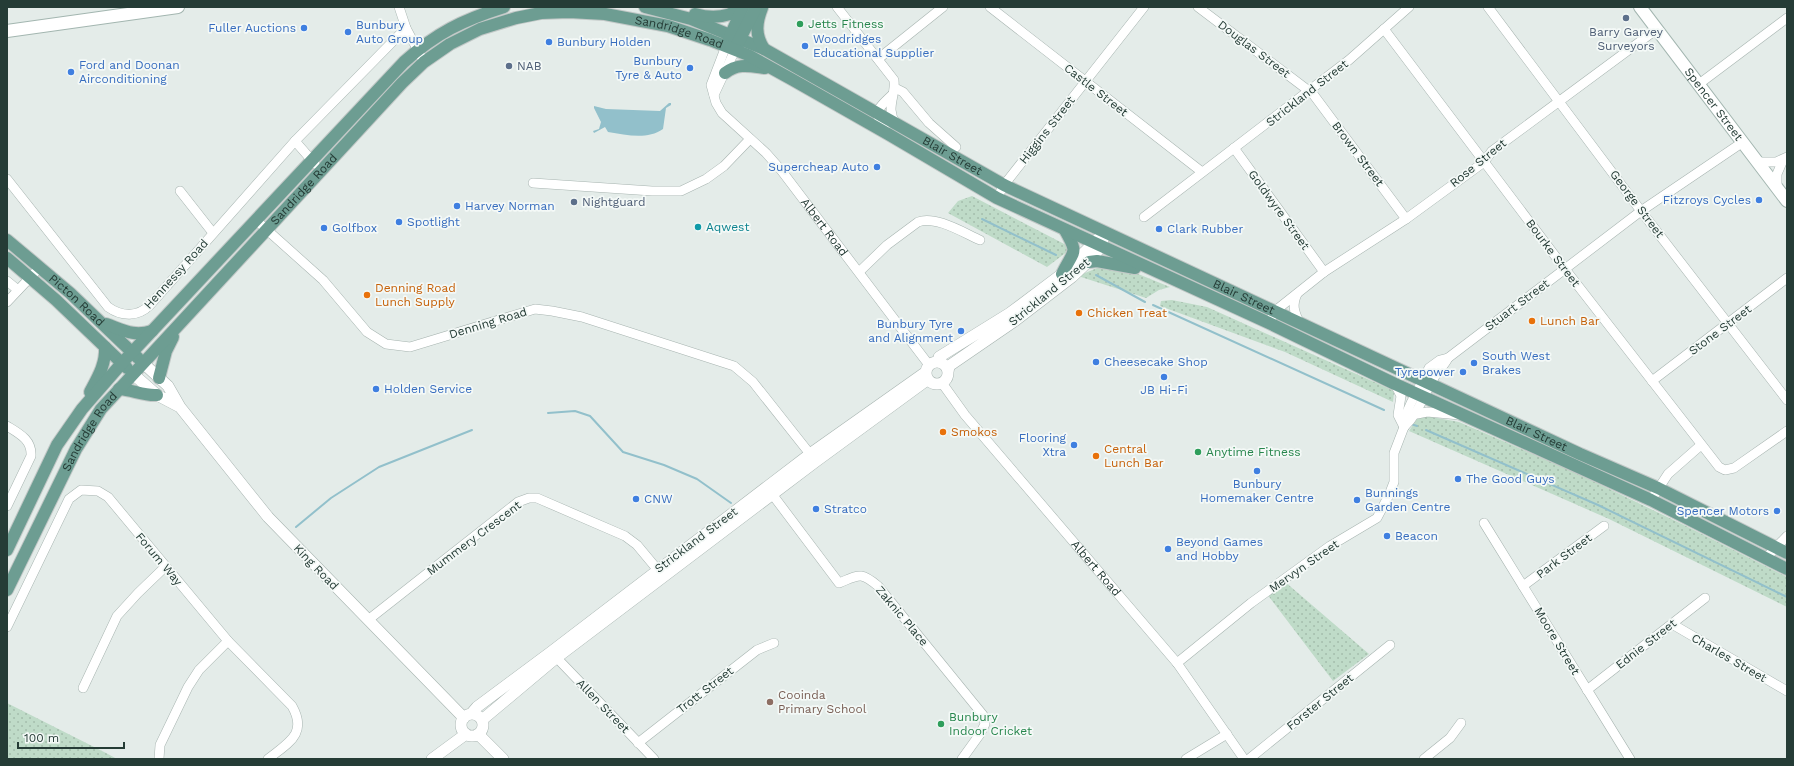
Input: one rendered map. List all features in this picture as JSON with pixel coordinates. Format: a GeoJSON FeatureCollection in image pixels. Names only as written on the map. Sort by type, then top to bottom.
{"type":"FeatureCollection","features":[{"type":"Feature","properties":{"kind":"main road"},"geometry":{"type":"LineString","coordinates":[[7,32],[173,7]]}},
{"type":"Feature","properties":{"kind":"main road","name":"Sandridge Road"},"geometry":{"type":"LineString","coordinates":[[7,550],[57,445],[82,409],[132,352],[416,50],[444,31],[475,16],[504,7]]}},
{"type":"Feature","properties":{"kind":"main road","name":"Sandridge Road"},"geometry":{"type":"LineString","coordinates":[[644,7],[691,19],[736,36]]}},
{"type":"Feature","properties":{"kind":"main road"},"geometry":{"type":"LineString","coordinates":[[666,7],[707,17],[733,14],[743,7]]}},
{"type":"Feature","properties":{"kind":"main road"},"geometry":{"type":"LineString","coordinates":[[736,36],[743,7]]}},
{"type":"Feature","properties":{"kind":"main road"},"geometry":{"type":"LineString","coordinates":[[736,36],[756,7]]}},
{"type":"Feature","properties":{"kind":"main road"},"geometry":{"type":"LineString","coordinates":[[763,7],[758,18],[758,40],[764,49]]}},
{"type":"Feature","properties":{"kind":"main road","name":"Spencer Street"},"geometry":{"type":"LineString","coordinates":[[1640,7],[1787,201]]}},
{"type":"Feature","properties":{"kind":"main road","name":"Sandridge Road"},"geometry":{"type":"LineString","coordinates":[[7,590],[82,436],[101,409],[402,83],[424,62],[450,44],[480,29],[522,16],[554,12],[605,14],[648,21],[684,31],[730,48]]}},
{"type":"Feature","properties":{"kind":"main road","name":"Albert Road"},"geometry":{"type":"LineString","coordinates":[[730,48],[736,36]]}},
{"type":"Feature","properties":{"kind":"main road","name":"Blair Street"},"geometry":{"type":"LineString","coordinates":[[736,36],[764,49],[1004,185],[1580,454],[1658,488],[1782,550]]}},
{"type":"Feature","properties":{"kind":"main road","name":"Blair Street"},"geometry":{"type":"LineString","coordinates":[[730,48],[774,70],[888,134],[997,198],[1270,323],[1395,384],[1420,394],[1651,500],[1787,569]]}},
{"type":"Feature","properties":{"kind":"main road"},"geometry":{"type":"LineString","coordinates":[[725,73],[734,67],[744,65],[774,70]]}},
{"type":"Feature","properties":{"kind":"main road"},"geometry":{"type":"LineString","coordinates":[[1062,274],[1074,252],[1074,247],[1065,230]]}},
{"type":"Feature","properties":{"kind":"main road","name":"Picton Road"},"geometry":{"type":"LineString","coordinates":[[7,240],[40,267],[101,322],[143,363]]}},
{"type":"Feature","properties":{"kind":"main road","name":"Picton Road"},"geometry":{"type":"LineString","coordinates":[[7,258],[31,278],[133,374]]}},
{"type":"Feature","properties":{"kind":"main road"},"geometry":{"type":"LineString","coordinates":[[1089,262],[1097,261],[1132,268],[1144,266]]}},
{"type":"Feature","properties":{"kind":"main road"},"geometry":{"type":"LineString","coordinates":[[101,322],[135,334],[141,335],[152,331]]}},
{"type":"Feature","properties":{"kind":"main road"},"geometry":{"type":"LineString","coordinates":[[159,378],[166,351],[176,328]]}},
{"type":"Feature","properties":{"kind":"main road"},"geometry":{"type":"LineString","coordinates":[[82,409],[101,371],[105,358],[105,347]]}},
{"type":"Feature","properties":{"kind":"main road"},"geometry":{"type":"LineString","coordinates":[[119,389],[128,389],[146,396],[157,395]]}},
{"type":"Feature","properties":{"kind":"street"},"geometry":{"type":"LineString","coordinates":[[399,7],[406,28],[416,50],[424,62]]}},
{"type":"Feature","properties":{"kind":"street"},"geometry":{"type":"LineString","coordinates":[[837,7],[878,59],[894,87],[903,92],[930,123],[956,147]]}},
{"type":"Feature","properties":{"kind":"street"},"geometry":{"type":"LineString","coordinates":[[878,59],[943,7]]}},
{"type":"Feature","properties":{"kind":"street","name":"Castle Street"},"geometry":{"type":"LineString","coordinates":[[990,7],[1202,172]]}},
{"type":"Feature","properties":{"kind":"street","name":"Higgins Street"},"geometry":{"type":"LineString","coordinates":[[997,198],[1004,185],[1144,7]]}},
{"type":"Feature","properties":{"kind":"street","name":"Douglas Street"},"geometry":{"type":"LineString","coordinates":[[1198,7],[1309,92]]}},
{"type":"Feature","properties":{"kind":"street","name":"Strickland Street"},"geometry":{"type":"LineString","coordinates":[[1144,217],[1309,92],[1349,60],[1409,7]]}},
{"type":"Feature","properties":{"kind":"street","name":"George Street"},"geometry":{"type":"LineString","coordinates":[[1488,7],[1787,400]]}},
{"type":"Feature","properties":{"kind":"street"},"geometry":{"type":"LineString","coordinates":[[1699,84],[1787,18]]}},
{"type":"Feature","properties":{"kind":"street","name":"Hennessy Road"},"geometry":{"type":"LineString","coordinates":[[7,179],[105,304],[112,310],[122,314],[139,313],[147,308],[295,141],[406,28]]}},
{"type":"Feature","properties":{"kind":"street","name":"Bourke Street"},"geometry":{"type":"LineString","coordinates":[[1384,29],[1565,269],[1719,467],[1728,470],[1734,468],[1787,431]]}},
{"type":"Feature","properties":{"kind":"street","name":"Rose Street"},"geometry":{"type":"LineString","coordinates":[[1270,323],[1275,311],[1324,272],[1406,219],[1484,162],[1492,151],[1657,29]]}},
{"type":"Feature","properties":{"kind":"street","name":"Albert Road"},"geometry":{"type":"LineString","coordinates":[[714,95],[725,73],[730,48]]}},
{"type":"Feature","properties":{"kind":"street","name":"Albert Road"},"geometry":{"type":"LineString","coordinates":[[730,48],[711,85],[722,113],[781,170],[859,272],[930,370]]}},
{"type":"Feature","properties":{"kind":"street"},"geometry":{"type":"LineString","coordinates":[[888,134],[878,119],[877,113],[894,87]]}},
{"type":"Feature","properties":{"kind":"street"},"geometry":{"type":"LineString","coordinates":[[894,87],[890,103],[892,118],[896,124]]}},
{"type":"Feature","properties":{"kind":"street","name":"Brown Street"},"geometry":{"type":"LineString","coordinates":[[1309,92],[1313,94],[1406,219]]}},
{"type":"Feature","properties":{"kind":"street"},"geometry":{"type":"LineString","coordinates":[[533,183],[652,191],[681,191],[698,184],[724,166],[750,139]]}},
{"type":"Feature","properties":{"kind":"street"},"geometry":{"type":"LineString","coordinates":[[295,141],[321,171]]}},
{"type":"Feature","properties":{"kind":"street","name":"Stuart Street"},"geometry":{"type":"LineString","coordinates":[[1427,382],[1429,368],[1440,360],[1448,358],[1642,211],[1743,142]]}},
{"type":"Feature","properties":{"kind":"street","name":"Goldwyre Street"},"geometry":{"type":"LineString","coordinates":[[1234,148],[1324,272]]}},
{"type":"Feature","properties":{"kind":"street"},"geometry":{"type":"LineString","coordinates":[[1758,162],[1770,163],[1785,159]]}},
{"type":"Feature","properties":{"kind":"street"},"geometry":{"type":"LineString","coordinates":[[1777,187],[1777,174],[1785,159]]}},
{"type":"Feature","properties":{"kind":"street"},"geometry":{"type":"LineString","coordinates":[[180,191],[213,233]]}},
{"type":"Feature","properties":{"kind":"street","name":"Denning Road"},"geometry":{"type":"LineString","coordinates":[[256,220],[323,280],[367,332],[386,344],[410,347],[535,309],[582,317],[734,366],[752,382],[812,458]]}},
{"type":"Feature","properties":{"kind":"street"},"geometry":{"type":"LineString","coordinates":[[859,272],[887,245],[918,222],[924,220],[934,220],[980,240]]}},
{"type":"Feature","properties":{"kind":"street","name":"Strickland Street"},"geometry":{"type":"LineString","coordinates":[[942,383],[946,380],[949,366],[1016,320],[1089,262],[1097,245],[1105,233]]}},
{"type":"Feature","properties":{"kind":"street","name":"Strickland Street"},"geometry":{"type":"LineString","coordinates":[[468,716],[477,706],[554,655],[930,370],[939,357],[1010,313],[1062,274],[1097,245]]}},
{"type":"Feature","properties":{"kind":"street"},"geometry":{"type":"LineString","coordinates":[[7,302],[40,267]]}},
{"type":"Feature","properties":{"kind":"street","name":"Stone Street"},"geometry":{"type":"LineString","coordinates":[[1652,381],[1787,278]]}},
{"type":"Feature","properties":{"kind":"street"},"geometry":{"type":"LineString","coordinates":[[7,281],[18,290]]}},
{"type":"Feature","properties":{"kind":"street"},"geometry":{"type":"LineString","coordinates":[[1297,294],[1293,303],[1299,322]]}},
{"type":"Feature","properties":{"kind":"street","name":"King Road"},"geometry":{"type":"LineString","coordinates":[[143,363],[168,386],[180,407],[268,517],[368,620],[468,716]]}},
{"type":"Feature","properties":{"kind":"street"},"geometry":{"type":"LineString","coordinates":[[942,383],[934,384],[930,370],[945,366],[948,372]]}},
{"type":"Feature","properties":{"kind":"street","name":"King Road"},"geometry":{"type":"LineString","coordinates":[[133,374],[157,395],[180,407]]}},
{"type":"Feature","properties":{"kind":"street","name":"Mervyn Street"},"geometry":{"type":"LineString","coordinates":[[1177,663],[1251,603],[1330,546],[1377,518],[1386,502],[1394,482],[1394,453],[1404,427],[1406,414],[1427,382]]}},
{"type":"Feature","properties":{"kind":"street","name":"Albert Road"},"geometry":{"type":"LineString","coordinates":[[942,383],[965,415],[1177,663],[1244,759]]}},
{"type":"Feature","properties":{"kind":"street"},"geometry":{"type":"LineString","coordinates":[[1395,384],[1401,396],[1398,415],[1404,427]]}},
{"type":"Feature","properties":{"kind":"street","name":"Mervyn Street"},"geometry":{"type":"LineString","coordinates":[[1404,427],[1415,418],[1420,394]]}},
{"type":"Feature","properties":{"kind":"street"},"geometry":{"type":"LineString","coordinates":[[1416,414],[1427,412],[1465,415]]}},
{"type":"Feature","properties":{"kind":"street"},"geometry":{"type":"LineString","coordinates":[[7,426],[23,436],[28,441],[32,451],[7,506]]}},
{"type":"Feature","properties":{"kind":"street"},"geometry":{"type":"LineString","coordinates":[[1651,500],[1672,470],[1701,445]]}},
{"type":"Feature","properties":{"kind":"street","name":"Forum Way"},"geometry":{"type":"LineString","coordinates":[[7,627],[69,499],[81,490],[98,491],[108,497],[228,641],[292,706],[298,717],[297,731],[290,742],[268,759]]}},
{"type":"Feature","properties":{"kind":"street","name":"Zaknic Place"},"geometry":{"type":"LineString","coordinates":[[769,491],[839,583],[858,575],[866,576],[878,586],[983,715],[985,724],[962,759]]}},
{"type":"Feature","properties":{"kind":"street","name":"Mummery Crescent"},"geometry":{"type":"LineString","coordinates":[[368,620],[518,502],[529,498],[537,498],[625,536],[637,545],[661,573]]}},
{"type":"Feature","properties":{"kind":"street","name":"Moore Street"},"geometry":{"type":"LineString","coordinates":[[1484,523],[1630,759]]}},
{"type":"Feature","properties":{"kind":"street","name":"Park Street"},"geometry":{"type":"LineString","coordinates":[[1523,586],[1604,526]]}},
{"type":"Feature","properties":{"kind":"street"},"geometry":{"type":"LineString","coordinates":[[1766,558],[1782,550],[1787,536]]}},
{"type":"Feature","properties":{"kind":"street"},"geometry":{"type":"LineString","coordinates":[[83,688],[117,616],[165,567]]}},
{"type":"Feature","properties":{"kind":"street","name":"Ednie Street"},"geometry":{"type":"LineString","coordinates":[[1587,690],[1705,598]]}},
{"type":"Feature","properties":{"kind":"street","name":"Charles Street"},"geometry":{"type":"LineString","coordinates":[[1672,624],[1787,691]]}},
{"type":"Feature","properties":{"kind":"street"},"geometry":{"type":"LineString","coordinates":[[159,759],[160,745],[188,687],[199,670],[228,641]]}},
{"type":"Feature","properties":{"kind":"street","name":"Trott Street"},"geometry":{"type":"LineString","coordinates":[[638,743],[757,650],[774,643]]}},
{"type":"Feature","properties":{"kind":"street","name":"Forster Street"},"geometry":{"type":"LineString","coordinates":[[1250,759],[1390,645]]}},
{"type":"Feature","properties":{"kind":"street","name":"Strickland Street"},"geometry":{"type":"LineString","coordinates":[[482,720],[554,655]]}},
{"type":"Feature","properties":{"kind":"street","name":"Allen Street"},"geometry":{"type":"LineString","coordinates":[[554,655],[654,759]]}},
{"type":"Feature","properties":{"kind":"street"},"geometry":{"type":"LineString","coordinates":[[477,715],[482,720],[482,729],[478,734],[472,736],[466,734],[461,726],[468,716],[477,715]]}},
{"type":"Feature","properties":{"kind":"street"},"geometry":{"type":"LineString","coordinates":[[1424,759],[1450,738],[1460,723]]}},
{"type":"Feature","properties":{"kind":"street"},"geometry":{"type":"LineString","coordinates":[[432,759],[466,734]]}},
{"type":"Feature","properties":{"kind":"street"},"geometry":{"type":"LineString","coordinates":[[478,734],[503,759]]}},
{"type":"Feature","properties":{"kind":"street"},"geometry":{"type":"LineString","coordinates":[[1186,759],[1227,734]]}},
{"type":"Feature","properties":{"kind":"green space"},"geometry":{"type":"Polygon","coordinates":[[[972,196],[1072,248],[1047,267],[948,213],[958,201],[972,196]]]}},
{"type":"Feature","properties":{"kind":"green space"},"geometry":{"type":"Polygon","coordinates":[[[1121,267],[1170,287],[1159,290],[1146,298],[1078,276],[1097,268],[1121,267]]]}},
{"type":"Feature","properties":{"kind":"green space"},"geometry":{"type":"Polygon","coordinates":[[[1172,300],[1207,307],[1392,390],[1394,393],[1393,402],[1285,352],[1160,306],[1161,301],[1172,300]]]}},
{"type":"Feature","properties":{"kind":"green space"},"geometry":{"type":"Polygon","coordinates":[[[1426,416],[1459,422],[1572,471],[1787,577],[1787,607],[1609,519],[1409,431],[1417,419],[1426,416]]]}},
{"type":"Feature","properties":{"kind":"green space"},"geometry":{"type":"Polygon","coordinates":[[[1284,581],[1369,654],[1333,681],[1267,594],[1284,581]]]}},
{"type":"Feature","properties":{"kind":"green space"},"geometry":{"type":"Polygon","coordinates":[[[7,703],[106,753],[117,759],[7,759],[7,703]]]}},
{"type":"Feature","properties":{"kind":"water"},"geometry":{"type":"Polygon","coordinates":[[[671,103],[671,105],[666,108],[663,129],[650,135],[637,136],[608,132],[605,127],[594,133],[593,131],[599,129],[601,122],[594,106],[606,109],[660,111],[671,103]]]}},
{"type":"Feature","properties":{"kind":"waterway"},"geometry":{"type":"LineString","coordinates":[[982,219],[1056,255]]}},
{"type":"Feature","properties":{"kind":"waterway"},"geometry":{"type":"LineString","coordinates":[[1096,275],[1145,302]]}},
{"type":"Feature","properties":{"kind":"waterway"},"geometry":{"type":"LineString","coordinates":[[1153,305],[1384,410]]}},
{"type":"Feature","properties":{"kind":"waterway"},"geometry":{"type":"LineString","coordinates":[[548,413],[575,411],[590,416],[623,452],[664,465],[697,479],[731,503]]}},
{"type":"Feature","properties":{"kind":"waterway"},"geometry":{"type":"LineString","coordinates":[[1411,424],[1417,426]]}},
{"type":"Feature","properties":{"kind":"waterway"},"geometry":{"type":"LineString","coordinates":[[296,527],[331,498],[379,467],[472,430]]}},
{"type":"Feature","properties":{"kind":"waterway"},"geometry":{"type":"LineString","coordinates":[[1426,430],[1598,505],[1787,597]]}},
{"type":"Feature","properties":{"kind":"place","name":"Barry Garvey Surveyors"},"geometry":{"type":"Point","coordinates":[1626,18]}},
{"type":"Feature","properties":{"kind":"place","name":"Jetts Fitness"},"geometry":{"type":"Point","coordinates":[800,24]}},
{"type":"Feature","properties":{"kind":"place","name":"Fuller Auctions"},"geometry":{"type":"Point","coordinates":[304,28]}},
{"type":"Feature","properties":{"kind":"place","name":"Bunbury Auto Group"},"geometry":{"type":"Point","coordinates":[348,32]}},
{"type":"Feature","properties":{"kind":"place","name":"Bunbury Holden"},"geometry":{"type":"Point","coordinates":[549,42]}},
{"type":"Feature","properties":{"kind":"place","name":"Woodridges Educational Supplier"},"geometry":{"type":"Point","coordinates":[805,46]}},
{"type":"Feature","properties":{"kind":"place","name":"NAB"},"geometry":{"type":"Point","coordinates":[509,66]}},
{"type":"Feature","properties":{"kind":"place","name":"Bunbury Tyre & Auto"},"geometry":{"type":"Point","coordinates":[690,68]}},
{"type":"Feature","properties":{"kind":"place","name":"Ford and Doonan Airconditioning"},"geometry":{"type":"Point","coordinates":[71,72]}},
{"type":"Feature","properties":{"kind":"place","name":"Supercheap Auto"},"geometry":{"type":"Point","coordinates":[877,167]}},
{"type":"Feature","properties":{"kind":"place","name":"Fitzroys Cycles"},"geometry":{"type":"Point","coordinates":[1759,200]}},
{"type":"Feature","properties":{"kind":"place","name":"Nightguard"},"geometry":{"type":"Point","coordinates":[574,202]}},
{"type":"Feature","properties":{"kind":"place","name":"Harvey Norman"},"geometry":{"type":"Point","coordinates":[457,206]}},
{"type":"Feature","properties":{"kind":"place","name":"Spotlight"},"geometry":{"type":"Point","coordinates":[399,222]}},
{"type":"Feature","properties":{"kind":"place","name":"Aqwest"},"geometry":{"type":"Point","coordinates":[698,227]}},
{"type":"Feature","properties":{"kind":"place","name":"Golfbox"},"geometry":{"type":"Point","coordinates":[324,228]}},
{"type":"Feature","properties":{"kind":"place","name":"Clark Rubber"},"geometry":{"type":"Point","coordinates":[1159,229]}},
{"type":"Feature","properties":{"kind":"place","name":"Denning Road Lunch Supply"},"geometry":{"type":"Point","coordinates":[367,295]}},
{"type":"Feature","properties":{"kind":"place","name":"Chicken Treat"},"geometry":{"type":"Point","coordinates":[1079,313]}},
{"type":"Feature","properties":{"kind":"place","name":"Lunch Bar"},"geometry":{"type":"Point","coordinates":[1532,321]}},
{"type":"Feature","properties":{"kind":"place","name":"Bunbury Tyre and Alignment"},"geometry":{"type":"Point","coordinates":[961,331]}},
{"type":"Feature","properties":{"kind":"place","name":"Cheesecake Shop"},"geometry":{"type":"Point","coordinates":[1096,362]}},
{"type":"Feature","properties":{"kind":"place","name":"South West Brakes"},"geometry":{"type":"Point","coordinates":[1474,363]}},
{"type":"Feature","properties":{"kind":"place","name":"Tyrepower"},"geometry":{"type":"Point","coordinates":[1463,372]}},
{"type":"Feature","properties":{"kind":"place","name":"JB Hi-Fi"},"geometry":{"type":"Point","coordinates":[1164,377]}},
{"type":"Feature","properties":{"kind":"place","name":"Holden Service"},"geometry":{"type":"Point","coordinates":[376,389]}},
{"type":"Feature","properties":{"kind":"place","name":"Smokos"},"geometry":{"type":"Point","coordinates":[943,432]}},
{"type":"Feature","properties":{"kind":"place","name":"Flooring Xtra"},"geometry":{"type":"Point","coordinates":[1074,445]}},
{"type":"Feature","properties":{"kind":"place","name":"Anytime Fitness"},"geometry":{"type":"Point","coordinates":[1198,452]}},
{"type":"Feature","properties":{"kind":"place","name":"Central Lunch Bar"},"geometry":{"type":"Point","coordinates":[1096,456]}},
{"type":"Feature","properties":{"kind":"place","name":"Bunbury Homemaker Centre"},"geometry":{"type":"Point","coordinates":[1257,471]}},
{"type":"Feature","properties":{"kind":"place","name":"The Good Guys"},"geometry":{"type":"Point","coordinates":[1458,479]}},
{"type":"Feature","properties":{"kind":"place","name":"CNW"},"geometry":{"type":"Point","coordinates":[636,499]}},
{"type":"Feature","properties":{"kind":"place","name":"Bunnings Garden Centre"},"geometry":{"type":"Point","coordinates":[1357,500]}},
{"type":"Feature","properties":{"kind":"place","name":"Stratco"},"geometry":{"type":"Point","coordinates":[816,509]}},
{"type":"Feature","properties":{"kind":"place","name":"Spencer Motors"},"geometry":{"type":"Point","coordinates":[1777,511]}},
{"type":"Feature","properties":{"kind":"place","name":"Beacon"},"geometry":{"type":"Point","coordinates":[1387,536]}},
{"type":"Feature","properties":{"kind":"place","name":"Beyond Games and Hobby"},"geometry":{"type":"Point","coordinates":[1168,549]}},
{"type":"Feature","properties":{"kind":"place","name":"Cooinda Primary School"},"geometry":{"type":"Point","coordinates":[770,702]}},
{"type":"Feature","properties":{"kind":"place","name":"Bunbury Indoor Cricket"},"geometry":{"type":"Point","coordinates":[941,724]}}]}
